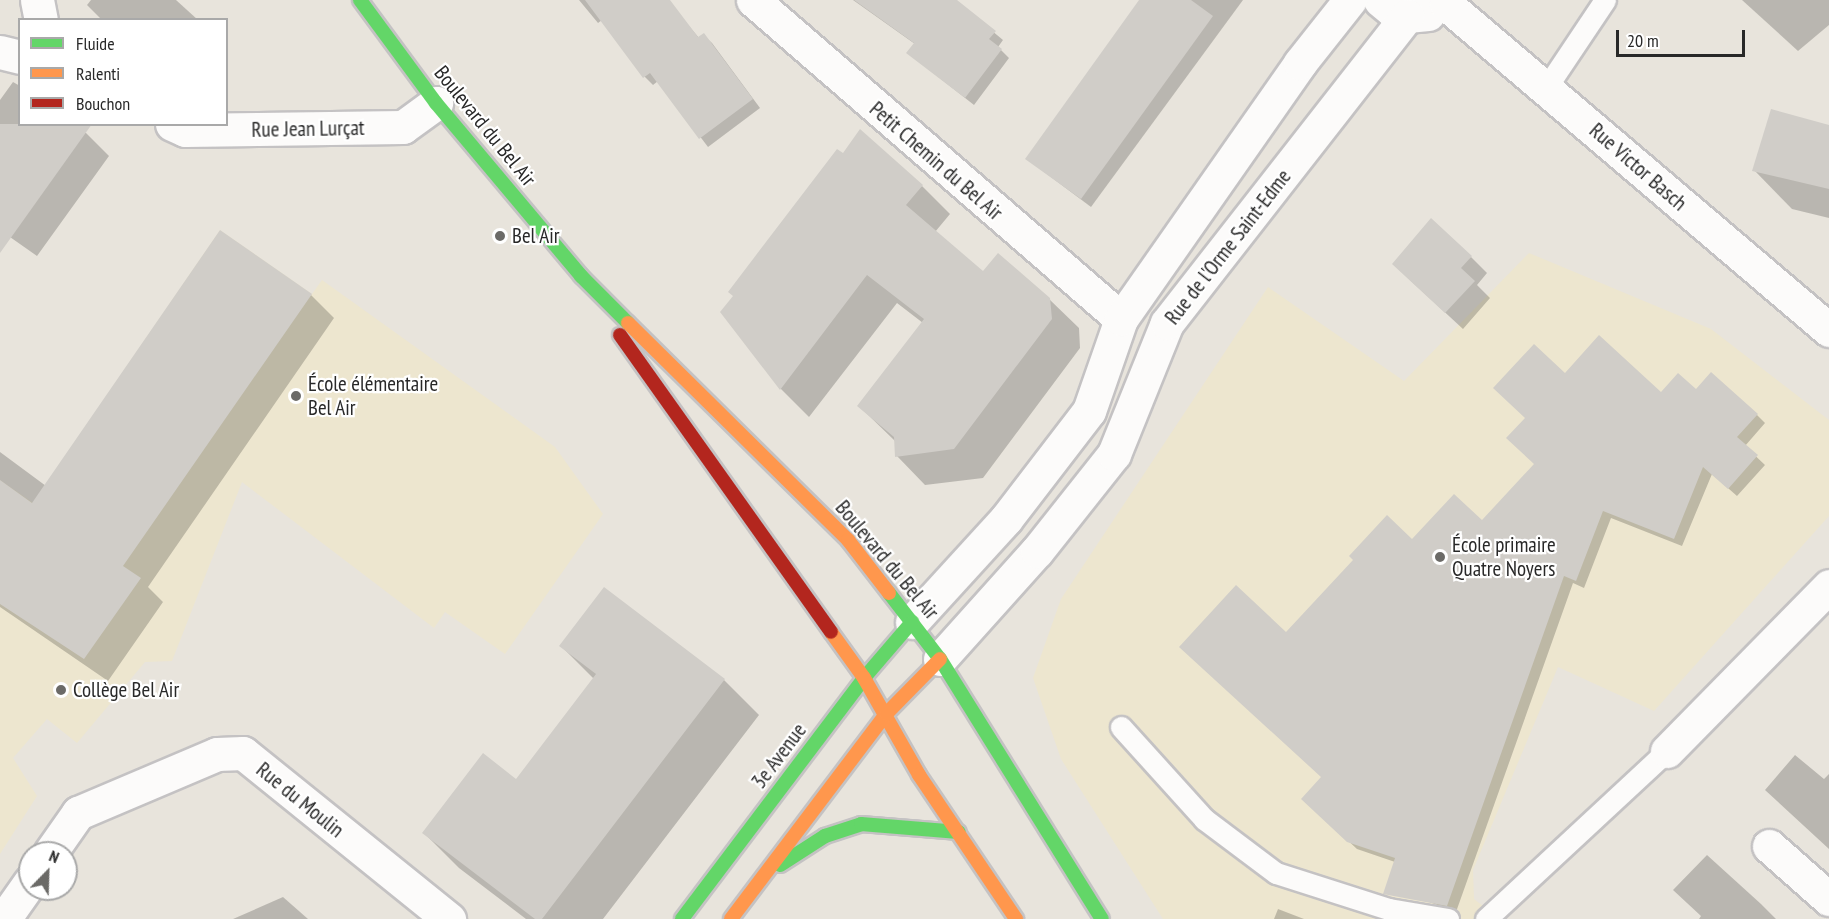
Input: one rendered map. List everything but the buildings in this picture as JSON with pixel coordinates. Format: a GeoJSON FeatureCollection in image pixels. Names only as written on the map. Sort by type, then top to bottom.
{"type":"FeatureCollection","features":[{"type":"Feature","properties":{"kind":"main road","name":"Boulevard du Bel Air"},"geometry":{"type":"LineString","coordinates":[[360,0],[436,102],[581,276],[848,540],[940,659],[1102,919]]}},
{"type":"Feature","properties":{"kind":"main road","name":"Boulevard du Bel Air"},"geometry":{"type":"LineString","coordinates":[[581,276],[653,384],[774,546],[864,678],[919,775],[1016,919]]}},
{"type":"Feature","properties":{"kind":"main road","name":"3e Avenue"},"geometry":{"type":"LineString","coordinates":[[682,919],[864,678],[912,622]]}},
{"type":"Feature","properties":{"kind":"main road"},"geometry":{"type":"LineString","coordinates":[[731,919],[886,714],[940,659]]}},
{"type":"Feature","properties":{"kind":"main road"},"geometry":{"type":"LineString","coordinates":[[752,890],[794,853],[861,824],[958,832]]}},
{"type":"Feature","properties":{"kind":"street"},"geometry":{"type":"LineString","coordinates":[[38,0],[41,18]]}},
{"type":"Feature","properties":{"kind":"street","name":"Petit Chemin du Bel Air"},"geometry":{"type":"LineString","coordinates":[[753,0],[1121,319]]}},
{"type":"Feature","properties":{"kind":"street","name":"Rue de l'Orme Saint-Edme"},"geometry":{"type":"LineString","coordinates":[[912,622],[1006,519],[1089,411],[1121,319],[1300,63],[1350,0]]}},
{"type":"Feature","properties":{"kind":"street"},"geometry":{"type":"LineString","coordinates":[[1394,8],[1428,15],[1447,2]]}},
{"type":"Feature","properties":{"kind":"street","name":"Rue Victor Basch"},"geometry":{"type":"LineString","coordinates":[[1447,2],[1829,330]]}},
{"type":"Feature","properties":{"kind":"street","name":"Rue de l'Orme Saint-Edme"},"geometry":{"type":"LineString","coordinates":[[940,659],[1037,551],[1114,454],[1167,323],[1394,8]]}},
{"type":"Feature","properties":{"kind":"street"},"geometry":{"type":"LineString","coordinates":[[0,52],[18,56]]}},
{"type":"Feature","properties":{"kind":"street","name":"Rue Jean Lurçat"},"geometry":{"type":"LineString","coordinates":[[176,126],[185,130],[403,128],[436,102]]}},
{"type":"Feature","properties":{"kind":"street"},"geometry":{"type":"LineString","coordinates":[[1667,752],[1829,586]]}},
{"type":"Feature","properties":{"kind":"street","name":"Rue du Moulin"},"geometry":{"type":"LineString","coordinates":[[58,841],[78,813],[217,754],[243,753],[450,919]]}},
{"type":"Feature","properties":{"kind":"street"},"geometry":{"type":"LineString","coordinates":[[1769,846],[1829,899]]}},
{"type":"Feature","properties":{"kind":"street"},"geometry":{"type":"LineString","coordinates":[[4,919],[18,899]]}},
{"type":"Feature","properties":{"kind":"lane"},"geometry":{"type":"LineString","coordinates":[[1546,88],[1605,0]]}},
{"type":"Feature","properties":{"kind":"lane"},"geometry":{"type":"LineString","coordinates":[[1121,728],[1204,819],[1276,873],[1389,909],[1448,919]]}},
{"type":"Feature","properties":{"kind":"lane"},"geometry":{"type":"LineString","coordinates":[[1486,919],[1667,752]]}},
{"type":"Feature","properties":{"kind":"shaded area","name":"École élémentaire Bel Air"},"geometry":{"type":"Polygon","coordinates":[[[220,230],[312,294],[322,280],[555,447],[603,514],[505,654],[445,612],[434,628],[242,482],[172,661],[145,662],[77,743],[47,719],[13,758],[37,796],[0,854],[0,480],[33,503],[220,230]]]}},
{"type":"Feature","properties":{"kind":"shaded area","name":"École primaire Quatre Noyers"},"geometry":{"type":"Polygon","coordinates":[[[1529,253],[1711,329],[1829,420],[1829,516],[1654,711],[1558,667],[1473,870],[1474,899],[1500,919],[1163,919],[1061,759],[1033,678],[1061,599],[1268,287],[1404,381],[1529,253]]]}},
{"type":"Feature","properties":{"kind":"traffic: fast"},"geometry":{"type":"LineString","coordinates":[[360,0],[436,103],[581,276],[628,323]]}},
{"type":"Feature","properties":{"kind":"traffic: fast"},"geometry":{"type":"LineString","coordinates":[[889,593],[940,659],[1102,919]]}},
{"type":"Feature","properties":{"kind":"traffic: fast"},"geometry":{"type":"LineString","coordinates":[[682,919],[864,678],[912,622]]}},
{"type":"Feature","properties":{"kind":"traffic: fast"},"geometry":{"type":"LineString","coordinates":[[780,865],[825,836],[861,824],[959,832]]}},
{"type":"Feature","properties":{"kind":"traffic: slow"},"geometry":{"type":"LineString","coordinates":[[628,323],[848,540],[889,593]]}},
{"type":"Feature","properties":{"kind":"traffic: slow"},"geometry":{"type":"LineString","coordinates":[[831,632],[864,678],[919,775],[1016,919]]}},
{"type":"Feature","properties":{"kind":"traffic: slow"},"geometry":{"type":"LineString","coordinates":[[731,919],[886,714],[940,659]]}},
{"type":"Feature","properties":{"kind":"traffic: jam"},"geometry":{"type":"LineString","coordinates":[[620,335],[831,632]]}},
{"type":"Feature","properties":{"kind":"place","name":"Bel Air"},"geometry":{"type":"Point","coordinates":[500,236]}},
{"type":"Feature","properties":{"kind":"place","name":"École élémentaire Bel Air"},"geometry":{"type":"Point","coordinates":[296,396]}},
{"type":"Feature","properties":{"kind":"place","name":"École primaire Quatre Noyers"},"geometry":{"type":"Point","coordinates":[1440,557]}},
{"type":"Feature","properties":{"kind":"place","name":"Collège Bel Air"},"geometry":{"type":"Point","coordinates":[61,690]}}]}
